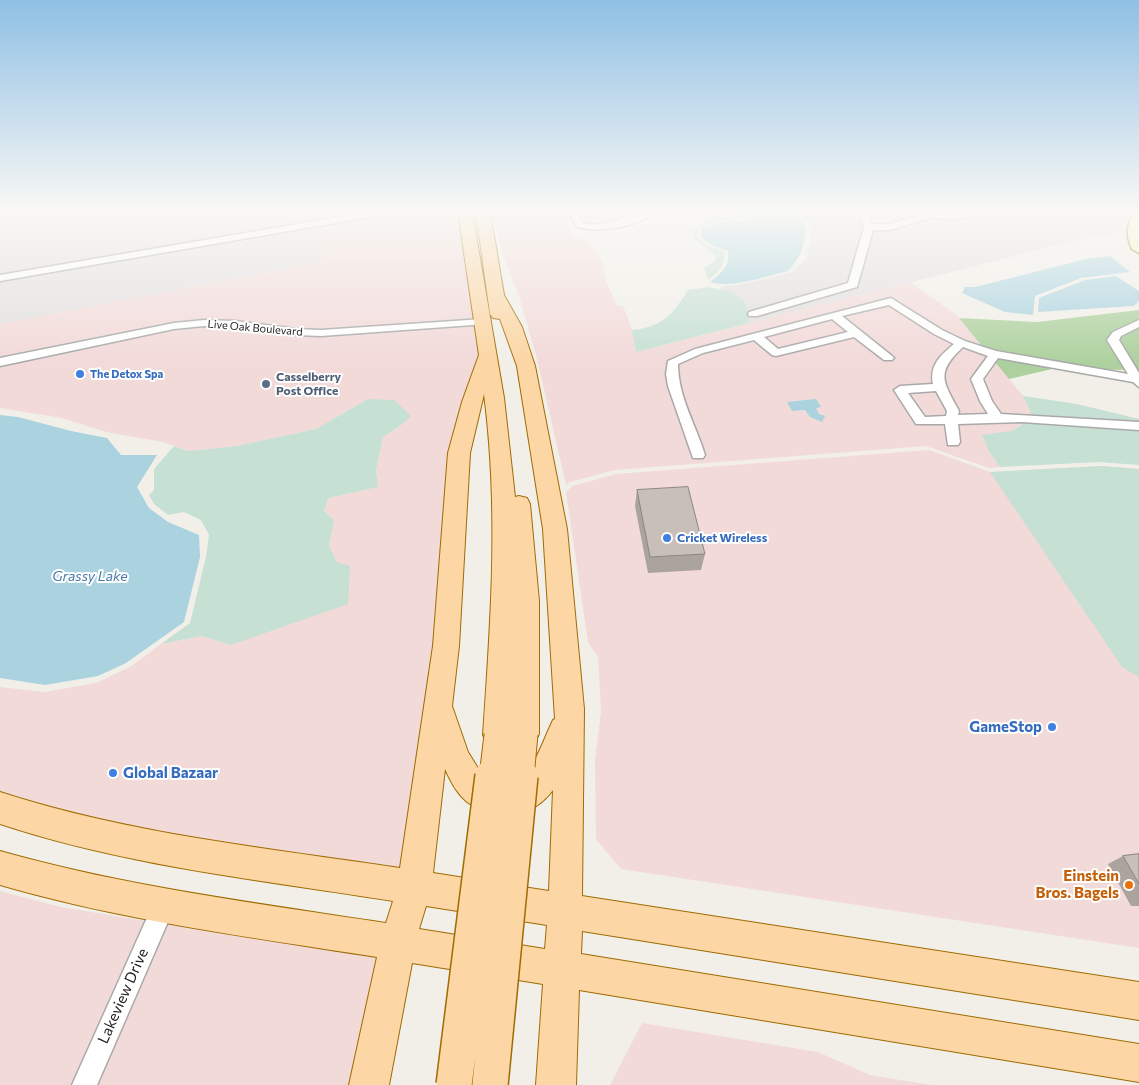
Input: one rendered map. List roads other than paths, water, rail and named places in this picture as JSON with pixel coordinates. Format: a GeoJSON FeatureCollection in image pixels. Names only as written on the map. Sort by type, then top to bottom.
{"type":"FeatureCollection","features":[{"type":"Feature","properties":{"kind":"main road"},"geometry":{"type":"LineString","coordinates":[[473,263],[498,425],[504,524],[511,735],[492,1085]]}},
{"type":"Feature","properties":{"kind":"main road"},"geometry":{"type":"LineString","coordinates":[[491,263],[498,298],[517,473],[526,601],[511,735],[453,1085],[473,1078],[491,1082],[492,1085]]}},
{"type":"Feature","properties":{"kind":"main road"},"geometry":{"type":"LineString","coordinates":[[498,298],[513,327],[526,366],[537,423],[555,529],[570,712],[565,912],[556,1085]]}},
{"type":"Feature","properties":{"kind":"main road"},"geometry":{"type":"LineString","coordinates":[[370,1085],[398,942],[414,887],[446,646],[459,453],[472,402],[488,355]]}},
{"type":"Feature","properties":{"kind":"main road"},"geometry":{"type":"LineString","coordinates":[[439,704],[448,742],[462,773],[476,791],[486,797],[501,801],[528,795],[546,772],[570,712]]}},
{"type":"Feature","properties":{"kind":"main road"},"geometry":{"type":"LineString","coordinates":[[0,808],[18,815],[183,852],[1139,1001]]}},
{"type":"Feature","properties":{"kind":"main road"},"geometry":{"type":"LineString","coordinates":[[0,868],[35,880],[163,908],[398,942],[1139,1062]]}},
{"type":"Feature","properties":{"kind":"street"},"geometry":{"type":"LineString","coordinates":[[0,278],[89,263]]}},
{"type":"Feature","properties":{"kind":"street"},"geometry":{"type":"LineString","coordinates":[[753,314],[853,285],[859,263]]}},
{"type":"Feature","properties":{"kind":"street"},"geometry":{"type":"LineString","coordinates":[[698,455],[696,443],[681,406],[687,396],[684,388],[672,382],[672,363],[682,357],[890,301],[938,332],[961,343],[994,354],[1138,381]]}},
{"type":"Feature","properties":{"kind":"street"},"geometry":{"type":"LineString","coordinates":[[834,315],[888,358]]}},
{"type":"Feature","properties":{"kind":"street","name":"Live Oak Boulevard"},"geometry":{"type":"LineString","coordinates":[[0,362],[174,326],[204,323],[235,324],[296,332],[321,333],[483,322]]}},
{"type":"Feature","properties":{"kind":"street"},"geometry":{"type":"LineString","coordinates":[[1138,381],[1113,340],[1117,334],[1139,323]]}},
{"type":"Feature","properties":{"kind":"street"},"geometry":{"type":"LineString","coordinates":[[756,336],[776,353],[856,333]]}},
{"type":"Feature","properties":{"kind":"street"},"geometry":{"type":"LineString","coordinates":[[952,431],[953,411],[936,376],[938,365],[961,343]]}},
{"type":"Feature","properties":{"kind":"street"},"geometry":{"type":"LineString","coordinates":[[994,354],[991,362],[976,379],[996,417]]}},
{"type":"Feature","properties":{"kind":"street"},"geometry":{"type":"LineString","coordinates":[[940,387],[900,390],[921,421],[952,431],[996,417],[1040,418],[1139,426]]}},
{"type":"Feature","properties":{"kind":"street","name":"Lakeview Drive"},"geometry":{"type":"LineString","coordinates":[[84,1085],[163,908]]}},
{"type":"Feature","properties":{"kind":"water"},"geometry":{"type":"Polygon","coordinates":[[[728,263],[795,263],[788,271],[760,279],[728,284],[710,282],[728,263]]]}},
{"type":"Feature","properties":{"kind":"water"},"geometry":{"type":"Polygon","coordinates":[[[1072,263],[1118,263],[1130,272],[1081,278],[1035,296],[1033,315],[1005,312],[962,293],[965,287],[975,287],[1072,263]]]}},
{"type":"Feature","properties":{"kind":"water"},"geometry":{"type":"Polygon","coordinates":[[[1116,276],[1139,291],[1139,301],[1134,306],[1038,312],[1039,298],[1085,280],[1116,276]]]}},
{"type":"Feature","properties":{"kind":"water"},"geometry":{"type":"Polygon","coordinates":[[[816,399],[821,407],[816,408],[819,414],[825,416],[822,422],[810,417],[805,410],[792,411],[787,402],[816,399]]]}},
{"type":"Feature","properties":{"kind":"water","name":"Grassy Lake"},"geometry":{"type":"Polygon","coordinates":[[[0,415],[18,417],[107,438],[121,455],[157,455],[137,487],[149,508],[168,522],[199,535],[200,557],[184,622],[126,663],[98,676],[45,685],[0,678],[0,415]]]}},
{"type":"Feature","properties":{"kind":"place","name":"The Detox Spa"},"geometry":{"type":"Point","coordinates":[80,374]}},
{"type":"Feature","properties":{"kind":"place","name":"Casselberry Post Office"},"geometry":{"type":"Point","coordinates":[266,384]}},
{"type":"Feature","properties":{"kind":"place","name":"Cricket Wireless"},"geometry":{"type":"Point","coordinates":[667,538]}},
{"type":"Feature","properties":{"kind":"place","name":"GameStop"},"geometry":{"type":"Point","coordinates":[1052,727]}},
{"type":"Feature","properties":{"kind":"place","name":"Global Bazaar"},"geometry":{"type":"Point","coordinates":[113,773]}},
{"type":"Feature","properties":{"kind":"place","name":"Einstein Bros. Bagels"},"geometry":{"type":"Point","coordinates":[1129,885]}}]}
